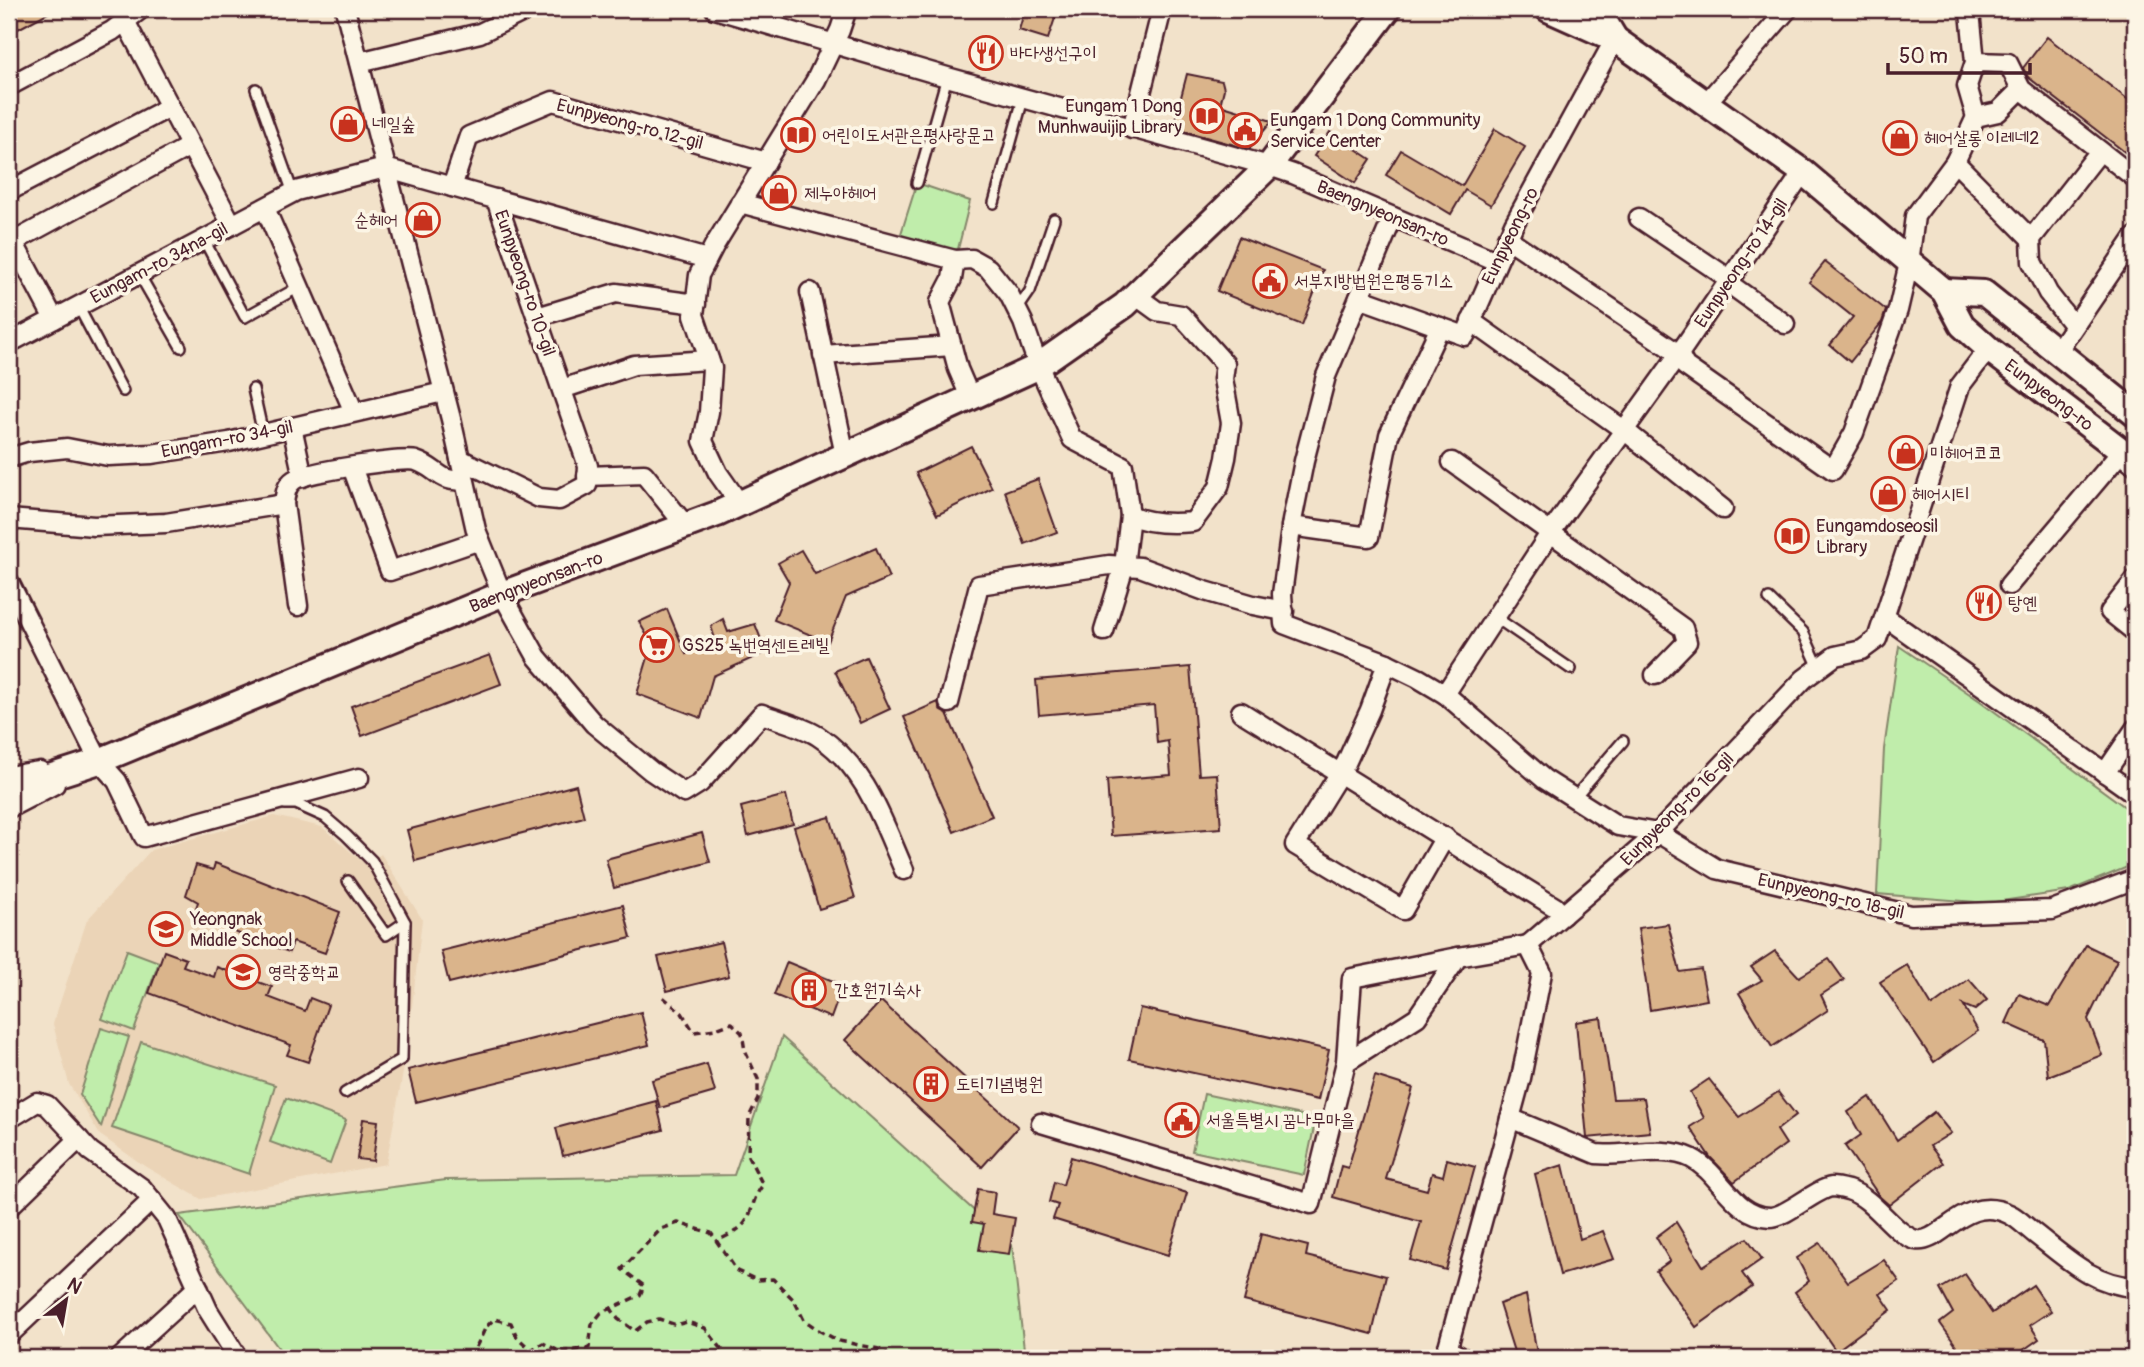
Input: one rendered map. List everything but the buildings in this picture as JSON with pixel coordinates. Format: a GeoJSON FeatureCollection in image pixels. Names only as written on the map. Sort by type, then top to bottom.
{"type":"FeatureCollection","features":[{"type":"Feature","properties":{"kind":"main road","name":"Baengnyeonsan-ro"},"geometry":{"type":"LineString","coordinates":[[9,790],[99,761],[502,594],[739,503],[1038,365],[1125,305],[1269,166],[1388,9]]}},
{"type":"Feature","properties":{"kind":"main road","name":"Eunpyeong-ro"},"geometry":{"type":"LineString","coordinates":[[1548,9],[1615,39],[1803,172],[1944,291],[1962,325],[1990,351],[2129,456]]}},
{"type":"Feature","properties":{"kind":"main road"},"geometry":{"type":"LineString","coordinates":[[1597,9],[1615,39]]}},
{"type":"Feature","properties":{"kind":"main road"},"geometry":{"type":"LineString","coordinates":[[1944,291],[1984,293],[2135,414]]}},
{"type":"Feature","properties":{"kind":"street"},"geometry":{"type":"LineString","coordinates":[[9,86],[112,31],[141,9]]}},
{"type":"Feature","properties":{"kind":"street"},"geometry":{"type":"LineString","coordinates":[[345,9],[480,540],[502,594],[537,657],[594,724],[651,771],[684,793],[700,783],[762,714],[816,735],[849,761],[871,792],[904,870]]}},
{"type":"Feature","properties":{"kind":"street"},"geometry":{"type":"LineString","coordinates":[[359,62],[480,33],[526,9]]}},
{"type":"Feature","properties":{"kind":"street"},"geometry":{"type":"LineString","coordinates":[[715,9],[947,77]]}},
{"type":"Feature","properties":{"kind":"street"},"geometry":{"type":"LineString","coordinates":[[739,503],[718,473],[703,442],[709,412],[712,368],[694,315],[699,275],[816,80],[847,9]]}},
{"type":"Feature","properties":{"kind":"street"},"geometry":{"type":"LineString","coordinates":[[1132,129],[1162,9]]}},
{"type":"Feature","properties":{"kind":"street"},"geometry":{"type":"LineString","coordinates":[[1707,103],[1788,9]]}},
{"type":"Feature","properties":{"kind":"street"},"geometry":{"type":"LineString","coordinates":[[1507,238],[1679,354],[1685,366],[1833,470],[1854,433],[1898,310],[1909,263],[1915,216],[1955,162],[1976,117],[1967,86],[1975,62],[1970,12],[1966,9]]}},
{"type":"Feature","properties":{"kind":"street"},"geometry":{"type":"LineString","coordinates":[[125,21],[232,225]]}},
{"type":"Feature","properties":{"kind":"street","name":"Eunpyeong-ro"},"geometry":{"type":"LineString","coordinates":[[1471,321],[1507,238],[1615,39]]}},
{"type":"Feature","properties":{"kind":"street"},"geometry":{"type":"LineString","coordinates":[[1975,62],[2008,63],[2021,89],[2135,178]]}},
{"type":"Feature","properties":{"kind":"street","name":"Baengnyeonsan-ro"},"geometry":{"type":"LineString","coordinates":[[947,77],[1269,166],[1496,261]]}},
{"type":"Feature","properties":{"kind":"street"},"geometry":{"type":"LineString","coordinates":[[1976,117],[1998,113],[2021,89]]}},
{"type":"Feature","properties":{"kind":"street","name":"Eunpyeong-ro 12-gil"},"geometry":{"type":"LineString","coordinates":[[453,187],[469,136],[553,101],[765,162]]}},
{"type":"Feature","properties":{"kind":"street"},"geometry":{"type":"LineString","coordinates":[[9,191],[170,107]]}},
{"type":"Feature","properties":{"kind":"street"},"geometry":{"type":"LineString","coordinates":[[54,319],[11,238],[190,146]]}},
{"type":"Feature","properties":{"kind":"street"},"geometry":{"type":"LineString","coordinates":[[2074,326],[2048,293],[2032,262],[2031,239],[2100,151]]}},
{"type":"Feature","properties":{"kind":"street"},"geometry":{"type":"LineString","coordinates":[[1955,162],[2031,239]]}},
{"type":"Feature","properties":{"kind":"street","name":"Eunpyeong-ro 10-gil"},"geometry":{"type":"LineString","coordinates":[[385,168],[496,199],[588,466],[587,476]]}},
{"type":"Feature","properties":{"kind":"street","name":"Eungam-ro 34na-gil"},"geometry":{"type":"LineString","coordinates":[[9,342],[293,192],[385,168]]}},
{"type":"Feature","properties":{"kind":"street","name":"Eunpyeong-ro 14-gil"},"geometry":{"type":"LineString","coordinates":[[1445,694],[1551,532],[1679,354],[1803,172]]}},
{"type":"Feature","properties":{"kind":"street"},"geometry":{"type":"LineString","coordinates":[[496,199],[707,259]]}},
{"type":"Feature","properties":{"kind":"street"},"geometry":{"type":"LineString","coordinates":[[740,203],[955,260],[972,259],[988,268],[1009,295],[1023,322],[1038,365],[1072,439],[1123,466],[1130,515],[1124,566],[1104,631]]}},
{"type":"Feature","properties":{"kind":"street"},"geometry":{"type":"LineString","coordinates":[[265,208],[354,412]]}},
{"type":"Feature","properties":{"kind":"street"},"geometry":{"type":"LineString","coordinates":[[1393,217],[1326,376],[1304,461],[1291,526],[1282,594],[1284,624],[1387,663],[1445,694],[1544,779],[1618,827],[1658,833]]}},
{"type":"Feature","properties":{"kind":"street"},"geometry":{"type":"LineString","coordinates":[[1639,218],[1721,274],[1728,283],[1785,324]]}},
{"type":"Feature","properties":{"kind":"street"},"geometry":{"type":"LineString","coordinates":[[2058,351],[2135,237]]}},
{"type":"Feature","properties":{"kind":"street"},"geometry":{"type":"LineString","coordinates":[[955,260],[952,279],[940,302],[970,397]]}},
{"type":"Feature","properties":{"kind":"street"},"geometry":{"type":"LineString","coordinates":[[810,292],[845,455]]}},
{"type":"Feature","properties":{"kind":"street"},"geometry":{"type":"LineString","coordinates":[[537,317],[615,293],[696,304]]}},
{"type":"Feature","properties":{"kind":"street"},"geometry":{"type":"LineString","coordinates":[[1130,515],[1142,520],[1193,522],[1219,487],[1231,423],[1223,379],[1225,364],[1181,315],[1157,312],[1135,295]]}},
{"type":"Feature","properties":{"kind":"street"},"geometry":{"type":"LineString","coordinates":[[1359,299],[1465,336],[1471,321],[1624,430],[1723,509]]}},
{"type":"Feature","properties":{"kind":"street"},"geometry":{"type":"LineString","coordinates":[[1291,526],[1369,537],[1389,435],[1440,327]]}},
{"type":"Feature","properties":{"kind":"street"},"geometry":{"type":"LineString","coordinates":[[823,355],[952,346]]}},
{"type":"Feature","properties":{"kind":"street","name":"Eunpyeong-ro 16-gil"},"geometry":{"type":"LineString","coordinates":[[1528,945],[1658,833],[1804,679],[1835,656],[1861,650],[1877,639],[1960,386],[1979,360],[1990,351]]}},
{"type":"Feature","properties":{"kind":"street"},"geometry":{"type":"LineString","coordinates":[[562,389],[634,365],[709,360]]}},
{"type":"Feature","properties":{"kind":"street","name":"Eungam-ro 34-gil"},"geometry":{"type":"LineString","coordinates":[[9,458],[29,452],[67,448],[108,456],[152,454],[229,442],[443,391]]}},
{"type":"Feature","properties":{"kind":"street"},"geometry":{"type":"LineString","coordinates":[[292,427],[303,477]]}},
{"type":"Feature","properties":{"kind":"street"},"geometry":{"type":"LineString","coordinates":[[2009,585],[2129,456]]}},
{"type":"Feature","properties":{"kind":"street"},"geometry":{"type":"LineString","coordinates":[[460,459],[539,498],[559,500],[587,485],[587,476],[643,474],[685,525]]}},
{"type":"Feature","properties":{"kind":"street"},"geometry":{"type":"LineString","coordinates":[[298,606],[284,504],[286,490],[293,480],[352,467],[403,460],[416,461],[450,481],[464,480]]}},
{"type":"Feature","properties":{"kind":"street"},"geometry":{"type":"LineString","coordinates":[[1452,462],[1683,628],[1687,642],[1655,675]]}},
{"type":"Feature","properties":{"kind":"street"},"geometry":{"type":"LineString","coordinates":[[352,467],[390,571],[480,540]]}},
{"type":"Feature","properties":{"kind":"street"},"geometry":{"type":"LineString","coordinates":[[9,519],[94,526],[166,523],[284,504]]}},
{"type":"Feature","properties":{"kind":"street"},"geometry":{"type":"LineString","coordinates":[[949,703],[979,584],[1109,565],[1140,567],[1205,591],[1284,611]]}},
{"type":"Feature","properties":{"kind":"street"},"geometry":{"type":"LineString","coordinates":[[2135,580],[2110,612],[2135,632]]}},
{"type":"Feature","properties":{"kind":"street"},"geometry":{"type":"LineString","coordinates":[[9,582],[99,761],[117,781],[144,837],[359,778]]}},
{"type":"Feature","properties":{"kind":"street"},"geometry":{"type":"LineString","coordinates":[[1885,617],[2135,794]]}},
{"type":"Feature","properties":{"kind":"street"},"geometry":{"type":"LineString","coordinates":[[1387,663],[1370,710],[1340,773],[1295,845],[1403,910],[1446,837]]}},
{"type":"Feature","properties":{"kind":"street"},"geometry":{"type":"LineString","coordinates":[[1241,712],[1446,837],[1555,907],[1563,915]]}},
{"type":"Feature","properties":{"kind":"street"},"geometry":{"type":"LineString","coordinates":[[2105,773],[2135,729]]}},
{"type":"Feature","properties":{"kind":"street","name":"Baengnyeonsan-ro"},"geometry":{"type":"LineString","coordinates":[[9,776],[99,761]]}},
{"type":"Feature","properties":{"kind":"street","name":"Baengnyeonsan-ro"},"geometry":{"type":"LineString","coordinates":[[9,808],[99,761]]}},
{"type":"Feature","properties":{"kind":"street","name":"Eunpyeong-ro 18-gil"},"geometry":{"type":"LineString","coordinates":[[1658,833],[1717,869],[1911,915],[2052,910],[2135,879]]}},
{"type":"Feature","properties":{"kind":"street"},"geometry":{"type":"LineString","coordinates":[[1041,1123],[1311,1204],[1346,1062],[1352,978],[1528,945],[1542,973],[1521,1078],[1450,1355],[1464,1358]]}},
{"type":"Feature","properties":{"kind":"street"},"geometry":{"type":"LineString","coordinates":[[1346,1062],[1418,1017],[1458,957]]}},
{"type":"Feature","properties":{"kind":"street"},"geometry":{"type":"LineString","coordinates":[[9,1119],[37,1102],[47,1105],[90,1151],[142,1188],[167,1219],[208,1310],[238,1358]]}},
{"type":"Feature","properties":{"kind":"street"},"geometry":{"type":"LineString","coordinates":[[1510,1118],[1596,1154],[1610,1156],[1670,1152],[1691,1157],[1706,1168],[1742,1207],[1751,1213],[1772,1217],[1832,1187],[1851,1191],[1867,1200],[1905,1234],[1917,1240],[1927,1239],[1969,1212],[1988,1209],[2009,1214],[2079,1268],[2105,1283],[2135,1287]]}},
{"type":"Feature","properties":{"kind":"street"},"geometry":{"type":"LineString","coordinates":[[9,1207],[79,1139]]}},
{"type":"Feature","properties":{"kind":"street"},"geometry":{"type":"LineString","coordinates":[[9,1335],[152,1200]]}},
{"type":"Feature","properties":{"kind":"street"},"geometry":{"type":"LineString","coordinates":[[120,1358],[198,1287]]}},
{"type":"Feature","properties":{"kind":"lane"},"geometry":{"type":"LineString","coordinates":[[916,183],[947,77]]}},
{"type":"Feature","properties":{"kind":"lane"},"geometry":{"type":"LineString","coordinates":[[256,89],[293,192]]}},
{"type":"Feature","properties":{"kind":"lane"},"geometry":{"type":"LineString","coordinates":[[994,203],[1023,99]]}},
{"type":"Feature","properties":{"kind":"lane"},"geometry":{"type":"LineString","coordinates":[[1017,310],[1030,291],[1054,219]]}},
{"type":"Feature","properties":{"kind":"lane"},"geometry":{"type":"LineString","coordinates":[[204,240],[245,317],[299,287]]}},
{"type":"Feature","properties":{"kind":"lane"},"geometry":{"type":"LineString","coordinates":[[139,274],[181,347]]}},
{"type":"Feature","properties":{"kind":"lane"},"geometry":{"type":"LineString","coordinates":[[78,306],[123,391]]}},
{"type":"Feature","properties":{"kind":"lane"},"geometry":{"type":"LineString","coordinates":[[253,388],[263,434]]}},
{"type":"Feature","properties":{"kind":"lane"},"geometry":{"type":"LineString","coordinates":[[1769,599],[1803,632],[1819,668]]}},
{"type":"Feature","properties":{"kind":"lane"},"geometry":{"type":"LineString","coordinates":[[1495,617],[1571,669]]}},
{"type":"Feature","properties":{"kind":"lane"},"geometry":{"type":"LineString","coordinates":[[1574,798],[1623,741]]}},
{"type":"Feature","properties":{"kind":"lane"},"geometry":{"type":"LineString","coordinates":[[266,803],[296,804],[325,817],[372,861],[405,922],[402,1059],[345,1093]]}},
{"type":"Feature","properties":{"kind":"lane"},"geometry":{"type":"LineString","coordinates":[[348,881],[386,935],[405,922]]}},
{"type":"Feature","properties":{"kind":"path"},"geometry":{"type":"LineString","coordinates":[[663,997],[682,1013],[694,1032],[716,1029],[732,1023],[742,1033],[745,1051],[758,1079],[758,1099],[749,1117],[748,1156],[763,1185],[755,1194],[751,1214],[742,1227],[717,1241]]}},
{"type":"Feature","properties":{"kind":"path"},"geometry":{"type":"LineString","coordinates":[[480,1358],[475,1349],[486,1326],[494,1320],[511,1323],[517,1337],[531,1350],[543,1343],[561,1352],[589,1348],[592,1324],[601,1313],[640,1295],[644,1286],[622,1269],[661,1228],[678,1223],[711,1233],[737,1271],[757,1280],[773,1279],[794,1300],[804,1320],[820,1331],[839,1341],[878,1349],[893,1358]]}},
{"type":"Feature","properties":{"kind":"path"},"geometry":{"type":"LineString","coordinates":[[610,1307],[618,1319],[635,1331],[647,1322],[659,1319],[676,1325],[688,1322],[705,1328],[729,1358]]}},
{"type":"Feature","properties":{"kind":"shaded area","name":"영락중학교"},"geometry":{"type":"Polygon","coordinates":[[[274,816],[322,827],[366,865],[381,854],[422,919],[407,1051],[386,1164],[201,1199],[146,1167],[100,1135],[69,1084],[53,1024],[87,920],[151,850],[274,816]]]}},
{"type":"Feature","properties":{"kind":"green space"},"geometry":{"type":"Polygon","coordinates":[[[917,183],[970,201],[957,253],[899,240],[917,183]]]}},
{"type":"Feature","properties":{"kind":"green space"},"geometry":{"type":"Polygon","coordinates":[[[1899,646],[1980,701],[2125,807],[2135,824],[2135,864],[2069,891],[1988,903],[1877,894],[1884,749],[1899,646]]]}},
{"type":"Feature","properties":{"kind":"green space"},"geometry":{"type":"Polygon","coordinates":[[[127,950],[159,962],[134,1031],[102,1019],[127,950]]]}},
{"type":"Feature","properties":{"kind":"green space"},"geometry":{"type":"Polygon","coordinates":[[[101,1028],[129,1037],[101,1127],[80,1095],[101,1028]]]}},
{"type":"Feature","properties":{"kind":"green space"},"geometry":{"type":"Polygon","coordinates":[[[782,1037],[1012,1245],[1025,1358],[286,1358],[179,1215],[446,1180],[734,1175],[782,1037]]]}},
{"type":"Feature","properties":{"kind":"green space"},"geometry":{"type":"Polygon","coordinates":[[[141,1042],[275,1085],[249,1174],[112,1128],[141,1042]]]}},
{"type":"Feature","properties":{"kind":"green space"},"geometry":{"type":"Polygon","coordinates":[[[1204,1094],[1316,1118],[1304,1175],[1192,1151],[1204,1094]]]}},
{"type":"Feature","properties":{"kind":"green space"},"geometry":{"type":"Polygon","coordinates":[[[286,1098],[346,1120],[330,1164],[270,1142],[286,1098]]]}},
{"type":"Feature","properties":{"kind":"place","name":"바다생선구이"},"geometry":{"type":"Point","coordinates":[986,53]}},
{"type":"Feature","properties":{"kind":"place","name":"Eungam 1 Dong Munhwauijip Library"},"geometry":{"type":"Point","coordinates":[1207,116]}},
{"type":"Feature","properties":{"kind":"place","name":"네일숲"},"geometry":{"type":"Point","coordinates":[348,124]}},
{"type":"Feature","properties":{"kind":"place","name":"Eungam 1 Dong Community Service Center"},"geometry":{"type":"Point","coordinates":[1245,130]}},
{"type":"Feature","properties":{"kind":"place","name":"어린이도서관은평사랑문고"},"geometry":{"type":"Point","coordinates":[798,135]}},
{"type":"Feature","properties":{"kind":"place","name":"헤어살롱 이레네2"},"geometry":{"type":"Point","coordinates":[1900,138]}},
{"type":"Feature","properties":{"kind":"place","name":"제누아헤어"},"geometry":{"type":"Point","coordinates":[779,193]}},
{"type":"Feature","properties":{"kind":"place","name":"순헤어"},"geometry":{"type":"Point","coordinates":[423,220]}},
{"type":"Feature","properties":{"kind":"place","name":"서부지방법원은평등기소"},"geometry":{"type":"Point","coordinates":[1270,281]}},
{"type":"Feature","properties":{"kind":"place","name":"미헤어코코"},"geometry":{"type":"Point","coordinates":[1906,453]}},
{"type":"Feature","properties":{"kind":"place","name":"헤어시티"},"geometry":{"type":"Point","coordinates":[1888,494]}},
{"type":"Feature","properties":{"kind":"place","name":"Eungamdoseosil Library"},"geometry":{"type":"Point","coordinates":[1792,536]}},
{"type":"Feature","properties":{"kind":"place","name":"탕옌"},"geometry":{"type":"Point","coordinates":[1984,603]}},
{"type":"Feature","properties":{"kind":"place","name":"GS25 녹번역센트레빌"},"geometry":{"type":"Point","coordinates":[657,645]}},
{"type":"Feature","properties":{"kind":"place","name":"Yeongnak Middle School"},"geometry":{"type":"Point","coordinates":[166,929]}},
{"type":"Feature","properties":{"kind":"place","name":"영락중학교"},"geometry":{"type":"Point","coordinates":[243,972]}},
{"type":"Feature","properties":{"kind":"place","name":"간호원기숙사"},"geometry":{"type":"Point","coordinates":[809,990]}},
{"type":"Feature","properties":{"kind":"place","name":"도티기념병원"},"geometry":{"type":"Point","coordinates":[931,1084]}},
{"type":"Feature","properties":{"kind":"place","name":"서울특별시 꿈나무마을"},"geometry":{"type":"Point","coordinates":[1182,1120]}}]}
